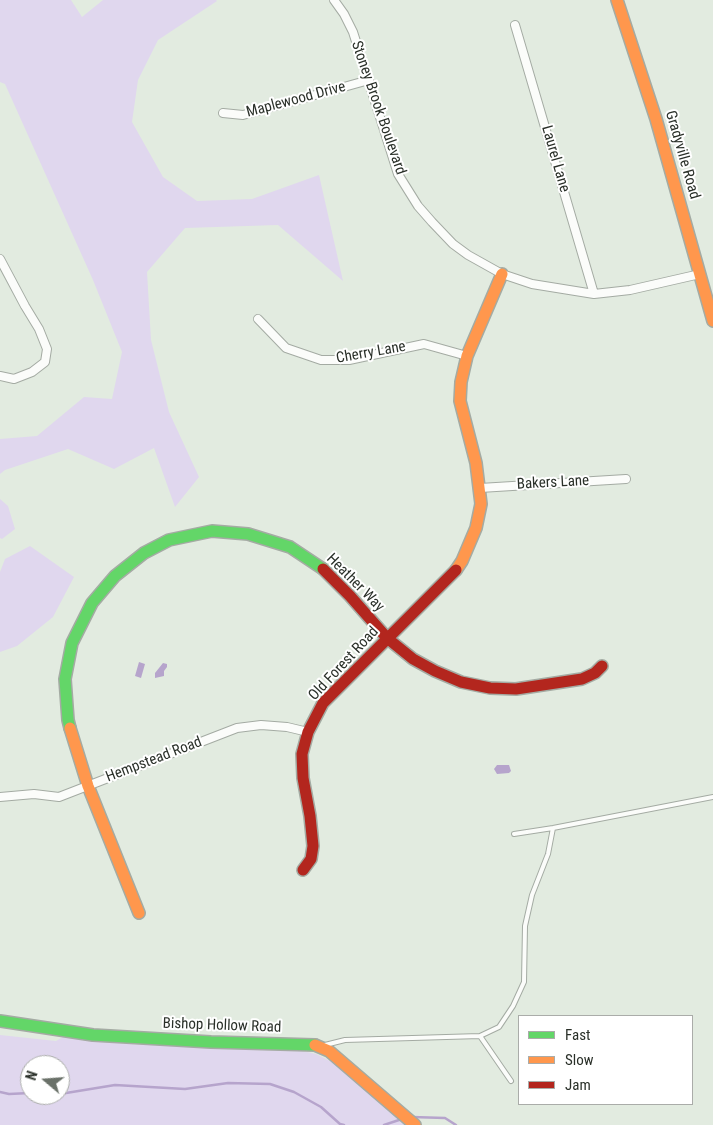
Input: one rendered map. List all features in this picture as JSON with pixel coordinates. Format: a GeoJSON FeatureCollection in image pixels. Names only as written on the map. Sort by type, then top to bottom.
{"type":"FeatureCollection","features":[{"type":"Feature","properties":{"kind":"street","name":"Stoney Brook Boulevard"},"geometry":{"type":"LineString","coordinates":[[334,0],[353,32],[398,174],[416,203],[453,244],[468,255],[502,274],[532,284],[594,294],[630,290],[700,274]]}},
{"type":"Feature","properties":{"kind":"street","name":"Gradyville Road"},"geometry":{"type":"LineString","coordinates":[[617,0],[656,119],[713,320]]}},
{"type":"Feature","properties":{"kind":"street","name":"Laurel Lane"},"geometry":{"type":"LineString","coordinates":[[515,25],[594,294]]}},
{"type":"Feature","properties":{"kind":"street","name":"Maplewood Drive"},"geometry":{"type":"LineString","coordinates":[[223,113],[243,115],[369,80]]}},
{"type":"Feature","properties":{"kind":"street"},"geometry":{"type":"LineString","coordinates":[[0,259],[24,306],[39,329],[47,349],[45,362],[32,372],[14,379],[0,376]]}},
{"type":"Feature","properties":{"kind":"street","name":"Old Forest Road"},"geometry":{"type":"LineString","coordinates":[[303,870],[311,859],[313,846],[310,816],[302,778],[302,754],[308,732],[323,703],[442,586],[462,561],[472,539],[479,518],[480,488],[476,463],[460,401],[461,382],[467,356],[502,274]]}},
{"type":"Feature","properties":{"kind":"street","name":"Cherry Lane"},"geometry":{"type":"LineString","coordinates":[[258,318],[286,348],[322,360],[348,360],[424,344],[467,356]]}},
{"type":"Feature","properties":{"kind":"street","name":"Bakers Lane"},"geometry":{"type":"LineString","coordinates":[[480,488],[626,479]]}},
{"type":"Feature","properties":{"kind":"street","name":"Heather Way"},"geometry":{"type":"LineString","coordinates":[[139,913],[88,786],[68,720],[66,678],[72,643],[92,603],[115,576],[144,553],[169,540],[212,531],[248,534],[290,547],[326,570],[387,638],[413,658],[435,671],[461,682],[490,688],[516,689],[582,679],[594,673],[602,666]]}},
{"type":"Feature","properties":{"kind":"street","name":"Hempstead Road"},"geometry":{"type":"LineString","coordinates":[[0,798],[34,794],[59,797],[237,728],[261,724],[308,732]]}},
{"type":"Feature","properties":{"kind":"street","name":"Bishop Hollow Road"},"geometry":{"type":"LineString","coordinates":[[0,1020],[93,1035],[211,1042],[311,1044],[321,1046]]}},
{"type":"Feature","properties":{"kind":"street"},"geometry":{"type":"LineString","coordinates":[[321,1046],[330,1051],[415,1125]]}},
{"type":"Feature","properties":{"kind":"lane"},"geometry":{"type":"LineString","coordinates":[[514,834],[713,797]]}},
{"type":"Feature","properties":{"kind":"lane"},"geometry":{"type":"LineString","coordinates":[[321,1046],[345,1040],[480,1036],[499,1027],[513,1006],[524,982],[525,926],[532,895],[548,854],[553,828]]}},
{"type":"Feature","properties":{"kind":"lane"},"geometry":{"type":"LineString","coordinates":[[480,1036],[511,1081]]}},
{"type":"Feature","properties":{"kind":"shaded area"},"geometry":{"type":"Polygon","coordinates":[[[0,0],[71,0],[82,17],[103,0],[216,0],[158,40],[138,80],[132,122],[163,177],[197,201],[252,199],[319,175],[343,281],[278,225],[185,228],[147,272],[151,340],[169,412],[199,477],[175,507],[154,448],[114,469],[68,449],[5,470],[0,474],[0,439],[37,436],[84,397],[112,399],[122,352],[93,280],[5,84],[0,82],[0,0]]]}},
{"type":"Feature","properties":{"kind":"shaded area"},"geometry":{"type":"Polygon","coordinates":[[[0,499],[8,506],[15,529],[2,539],[0,538],[0,499]]]}},
{"type":"Feature","properties":{"kind":"shaded area"},"geometry":{"type":"Polygon","coordinates":[[[30,546],[74,577],[53,617],[17,646],[0,652],[0,572],[5,559],[30,546]]]}},
{"type":"Feature","properties":{"kind":"shaded area"},"geometry":{"type":"Polygon","coordinates":[[[139,662],[145,664],[141,678],[135,676],[139,662]]]}},
{"type":"Feature","properties":{"kind":"shaded area"},"geometry":{"type":"Polygon","coordinates":[[[163,663],[167,664],[164,676],[155,678],[155,673],[163,663]]]}},
{"type":"Feature","properties":{"kind":"shaded area"},"geometry":{"type":"Polygon","coordinates":[[[497,765],[509,765],[511,771],[509,773],[497,774],[494,769],[497,765]]]}},
{"type":"Feature","properties":{"kind":"shaded area"},"geometry":{"type":"Polygon","coordinates":[[[0,1035],[56,1041],[63,1037],[128,1044],[298,1050],[316,1054],[334,1063],[405,1125],[0,1125],[0,1035]]]}},
{"type":"Feature","properties":{"kind":"waterway"},"geometry":{"type":"LineString","coordinates":[[70,1092],[115,1085],[185,1089],[228,1083],[270,1084],[294,1092],[321,1107],[340,1124],[344,1125]]}},
{"type":"Feature","properties":{"kind":"waterway"},"geometry":{"type":"LineString","coordinates":[[0,1092],[20,1093]]}},
{"type":"Feature","properties":{"kind":"waterway"},"geometry":{"type":"LineString","coordinates":[[412,1117],[445,1118],[456,1125]]}},
{"type":"Feature","properties":{"kind":"waterway"},"geometry":{"type":"LineString","coordinates":[[384,1125],[402,1119]]}},
{"type":"Feature","properties":{"kind":"traffic: fast"},"geometry":{"type":"LineString","coordinates":[[70,728],[65,679],[72,643],[92,603],[115,576],[144,553],[169,540],[212,531],[248,534],[290,547],[323,569]]}},
{"type":"Feature","properties":{"kind":"traffic: fast"},"geometry":{"type":"LineString","coordinates":[[0,1021],[93,1035],[211,1042],[315,1045]]}},
{"type":"Feature","properties":{"kind":"traffic: slow"},"geometry":{"type":"LineString","coordinates":[[617,0],[656,119],[713,321]]}},
{"type":"Feature","properties":{"kind":"traffic: slow"},"geometry":{"type":"LineString","coordinates":[[456,570],[462,561],[476,528],[481,504],[476,463],[460,401],[461,382],[467,356],[502,274]]}},
{"type":"Feature","properties":{"kind":"traffic: slow"},"geometry":{"type":"LineString","coordinates":[[70,728],[88,786],[139,913]]}},
{"type":"Feature","properties":{"kind":"traffic: slow"},"geometry":{"type":"LineString","coordinates":[[315,1045],[329,1051],[415,1125]]}},
{"type":"Feature","properties":{"kind":"traffic: jam"},"geometry":{"type":"LineString","coordinates":[[323,569],[387,638],[413,659],[461,682],[490,688],[516,689],[582,679],[595,673],[602,666]]}},
{"type":"Feature","properties":{"kind":"traffic: jam"},"geometry":{"type":"LineString","coordinates":[[303,870],[311,859],[313,846],[303,778],[302,754],[308,732],[323,703],[456,570]]}}]}
